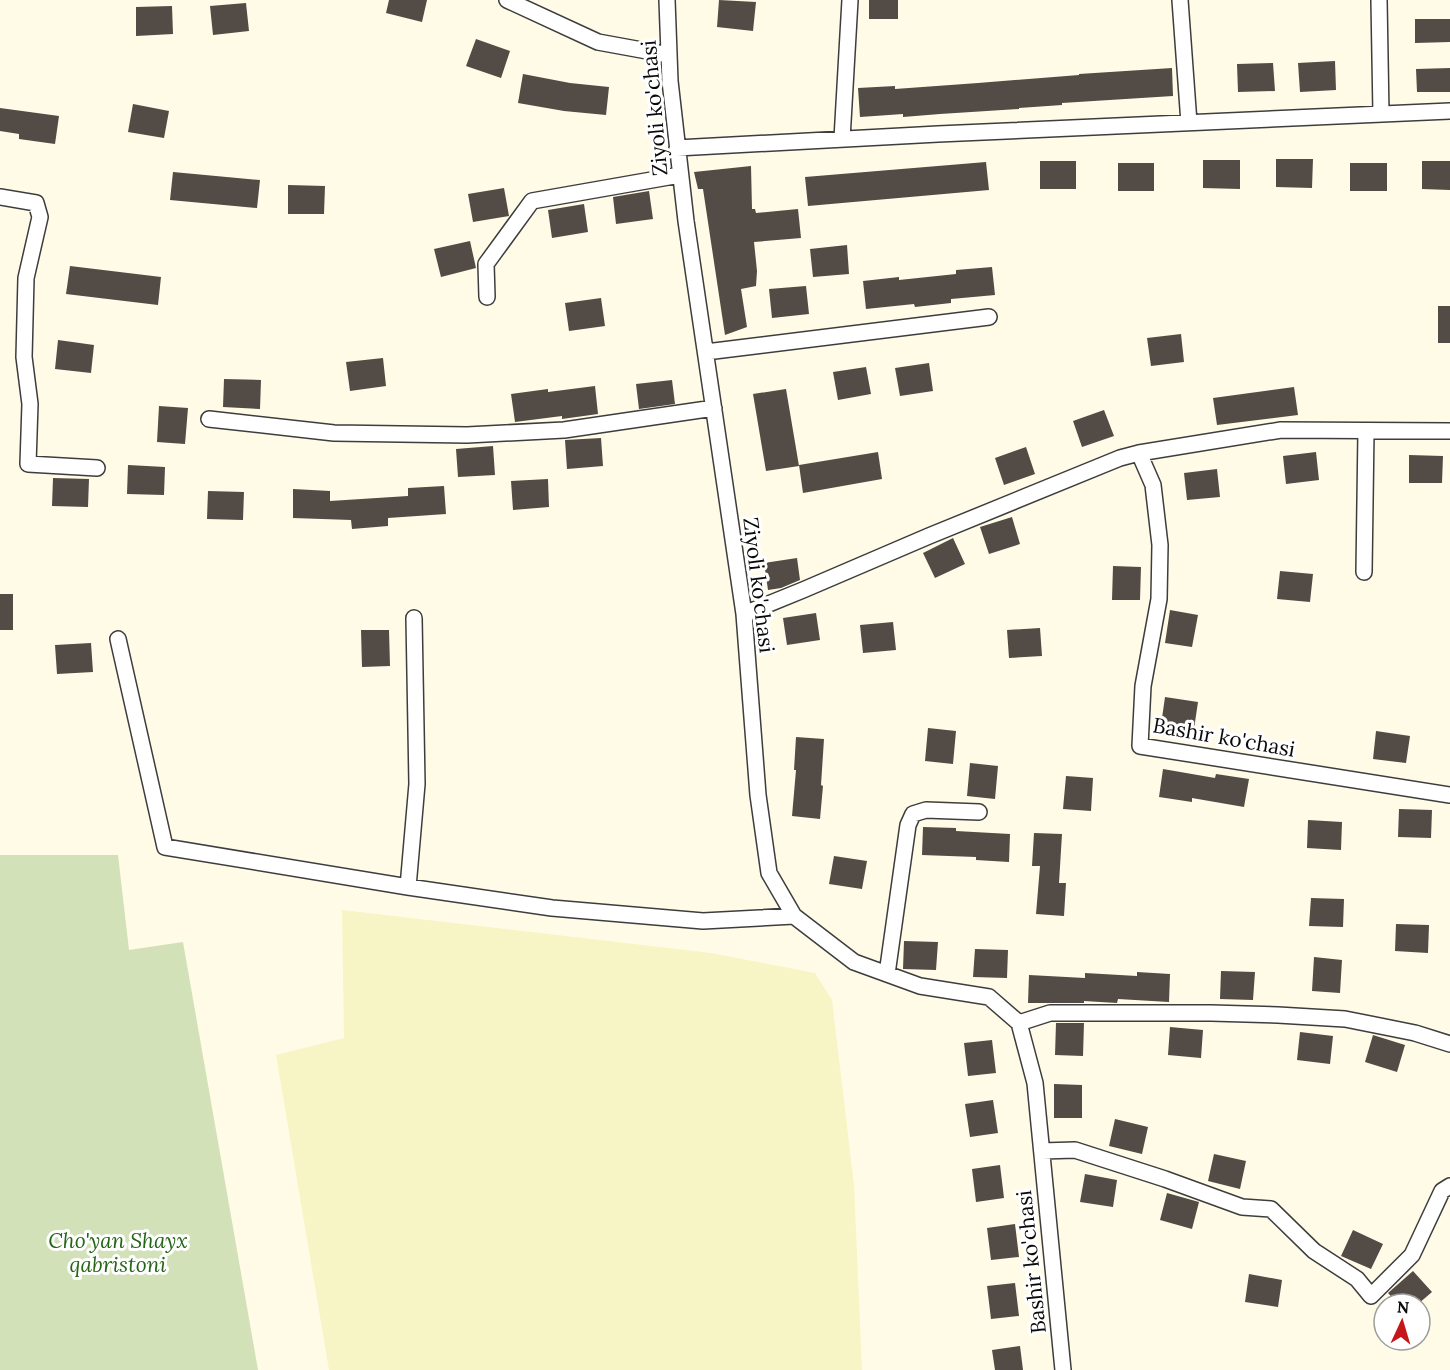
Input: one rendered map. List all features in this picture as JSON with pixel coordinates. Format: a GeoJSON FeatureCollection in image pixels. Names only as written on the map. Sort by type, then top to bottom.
{"type":"FeatureCollection","features":[{"type":"Feature","properties":{"kind":"street"},"geometry":{"type":"LineString","coordinates":[[507,0],[598,42],[669,56]]}},
{"type":"Feature","properties":{"kind":"street","name":"Ziyoli ko'chasi"},"geometry":{"type":"LineString","coordinates":[[667,0],[670,81],[680,175],[744,614],[758,795],[769,873],[794,916],[854,962],[920,986],[989,997],[1019,1023]]}},
{"type":"Feature","properties":{"kind":"street"},"geometry":{"type":"LineString","coordinates":[[842,139],[849,0]]}},
{"type":"Feature","properties":{"kind":"street"},"geometry":{"type":"LineString","coordinates":[[1180,0],[1189,123]]}},
{"type":"Feature","properties":{"kind":"street"},"geometry":{"type":"LineString","coordinates":[[1379,0],[1381,114]]}},
{"type":"Feature","properties":{"kind":"street"},"geometry":{"type":"LineString","coordinates":[[677,147],[1450,111]]}},
{"type":"Feature","properties":{"kind":"street"},"geometry":{"type":"LineString","coordinates":[[487,297],[486,264],[532,201],[680,175]]}},
{"type":"Feature","properties":{"kind":"street"},"geometry":{"type":"LineString","coordinates":[[0,197],[36,203],[40,217],[26,278],[24,357],[30,404],[28,464],[98,468]]}},
{"type":"Feature","properties":{"kind":"street"},"geometry":{"type":"LineString","coordinates":[[706,352],[989,317]]}},
{"type":"Feature","properties":{"kind":"street"},"geometry":{"type":"LineString","coordinates":[[209,419],[334,433],[467,435],[564,430],[714,408]]}},
{"type":"Feature","properties":{"kind":"street"},"geometry":{"type":"LineString","coordinates":[[744,614],[950,527],[1120,458],[1139,453],[1281,430],[1450,431]]}},
{"type":"Feature","properties":{"kind":"street"},"geometry":{"type":"LineString","coordinates":[[1364,572],[1366,431]]}},
{"type":"Feature","properties":{"kind":"street","name":"Bashir ko'chasi"},"geometry":{"type":"LineString","coordinates":[[1139,453],[1153,485],[1160,545],[1159,599],[1143,686],[1140,746],[1450,795]]}},
{"type":"Feature","properties":{"kind":"street"},"geometry":{"type":"LineString","coordinates":[[408,887],[417,784],[414,618]]}},
{"type":"Feature","properties":{"kind":"street"},"geometry":{"type":"LineString","coordinates":[[118,639],[165,847],[552,908],[704,921],[794,916]]}},
{"type":"Feature","properties":{"kind":"street"},"geometry":{"type":"LineString","coordinates":[[887,974],[908,825],[913,814],[926,810],[979,812]]}},
{"type":"Feature","properties":{"kind":"street"},"geometry":{"type":"LineString","coordinates":[[1019,1023],[1050,1013],[1278,1015],[1345,1019],[1415,1033],[1450,1044]]}},
{"type":"Feature","properties":{"kind":"street","name":"Bashir ko'chasi"},"geometry":{"type":"LineString","coordinates":[[1019,1023],[1035,1083],[1063,1370]]}},
{"type":"Feature","properties":{"kind":"street"},"geometry":{"type":"LineString","coordinates":[[1042,1151],[1075,1150],[1242,1207],[1271,1209],[1314,1251],[1357,1279],[1371,1296],[1412,1255],[1442,1191],[1450,1186]]}},
{"type":"Feature","properties":{"kind":"shaded area"},"geometry":{"type":"Polygon","coordinates":[[[342,910],[711,953],[815,973],[832,1000],[854,1185],[862,1370],[329,1370],[276,1055],[344,1038],[342,910]]]}},
{"type":"Feature","properties":{"kind":"green space","name":"Cho'yan Shayx qabristoni"},"geometry":{"type":"Polygon","coordinates":[[[0,855],[118,855],[129,950],[183,942],[258,1370],[0,1370],[0,855]]]}},
{"type":"Feature","properties":{"kind":"building"},"geometry":{"type":"Polygon","coordinates":[[[389,0],[427,0],[422,22],[386,13],[389,0]]]}},
{"type":"Feature","properties":{"kind":"building"},"geometry":{"type":"Polygon","coordinates":[[[719,0],[756,2],[753,31],[717,27],[719,0]]]}},
{"type":"Feature","properties":{"kind":"building"},"geometry":{"type":"Polygon","coordinates":[[[869,0],[898,0],[898,19],[869,19],[869,0]]]}},
{"type":"Feature","properties":{"kind":"building"},"geometry":{"type":"Polygon","coordinates":[[[246,3],[249,31],[213,35],[210,6],[246,3]]]}},
{"type":"Feature","properties":{"kind":"building"},"geometry":{"type":"Polygon","coordinates":[[[172,6],[173,34],[136,36],[136,7],[172,6]]]}},
{"type":"Feature","properties":{"kind":"building"},"geometry":{"type":"Polygon","coordinates":[[[1415,19],[1450,19],[1450,42],[1415,43],[1415,19]]]}},
{"type":"Feature","properties":{"kind":"building"},"geometry":{"type":"Polygon","coordinates":[[[476,39],[510,51],[501,78],[466,66],[476,39]]]}},
{"type":"Feature","properties":{"kind":"building"},"geometry":{"type":"Polygon","coordinates":[[[1335,61],[1336,90],[1300,92],[1298,63],[1335,61]]]}},
{"type":"Feature","properties":{"kind":"building"},"geometry":{"type":"Polygon","coordinates":[[[1273,63],[1275,91],[1238,92],[1237,64],[1273,63]]]}},
{"type":"Feature","properties":{"kind":"building"},"geometry":{"type":"Polygon","coordinates":[[[1172,68],[1173,96],[903,117],[903,114],[860,117],[858,88],[895,86],[895,89],[1172,68]]]}},
{"type":"Feature","properties":{"kind":"building"},"geometry":{"type":"Polygon","coordinates":[[[1450,68],[1450,92],[1417,92],[1416,69],[1450,68]]]}},
{"type":"Feature","properties":{"kind":"building"},"geometry":{"type":"Polygon","coordinates":[[[523,74],[570,83],[609,87],[606,115],[518,103],[523,74]]]}},
{"type":"Feature","properties":{"kind":"building"},"geometry":{"type":"Polygon","coordinates":[[[133,104],[169,111],[164,138],[128,132],[133,104]]]}},
{"type":"Feature","properties":{"kind":"building"},"geometry":{"type":"Polygon","coordinates":[[[0,108],[59,116],[55,144],[19,139],[19,134],[0,131],[0,108]]]}},
{"type":"Feature","properties":{"kind":"building"},"geometry":{"type":"Polygon","coordinates":[[[1276,159],[1313,159],[1312,188],[1276,187],[1276,159]]]}},
{"type":"Feature","properties":{"kind":"building"},"geometry":{"type":"Polygon","coordinates":[[[1203,160],[1240,160],[1240,189],[1203,188],[1203,160]]]}},
{"type":"Feature","properties":{"kind":"building"},"geometry":{"type":"Polygon","coordinates":[[[1040,161],[1076,161],[1076,189],[1040,189],[1040,161]]]}},
{"type":"Feature","properties":{"kind":"building"},"geometry":{"type":"Polygon","coordinates":[[[1422,161],[1450,161],[1450,190],[1422,189],[1422,161]]]}},
{"type":"Feature","properties":{"kind":"building"},"geometry":{"type":"Polygon","coordinates":[[[986,162],[989,190],[808,206],[805,177],[986,162]]]}},
{"type":"Feature","properties":{"kind":"building"},"geometry":{"type":"Polygon","coordinates":[[[1118,163],[1154,163],[1154,191],[1118,191],[1118,163]]]}},
{"type":"Feature","properties":{"kind":"building"},"geometry":{"type":"Polygon","coordinates":[[[1350,163],[1387,163],[1387,191],[1350,191],[1350,163]]]}},
{"type":"Feature","properties":{"kind":"building"},"geometry":{"type":"Polygon","coordinates":[[[751,166],[752,209],[755,209],[756,213],[798,209],[801,238],[754,242],[756,286],[741,289],[747,327],[725,335],[703,189],[698,189],[694,172],[751,166]]]}},
{"type":"Feature","properties":{"kind":"building"},"geometry":{"type":"Polygon","coordinates":[[[173,172],[260,180],[257,208],[170,200],[173,172]]]}},
{"type":"Feature","properties":{"kind":"building"},"geometry":{"type":"Polygon","coordinates":[[[288,185],[325,186],[324,214],[288,214],[288,185]]]}},
{"type":"Feature","properties":{"kind":"building"},"geometry":{"type":"Polygon","coordinates":[[[504,188],[509,216],[473,222],[468,194],[504,188]]]}},
{"type":"Feature","properties":{"kind":"building"},"geometry":{"type":"Polygon","coordinates":[[[649,191],[653,219],[616,224],[613,197],[649,191]]]}},
{"type":"Feature","properties":{"kind":"building"},"geometry":{"type":"Polygon","coordinates":[[[584,204],[588,232],[552,238],[548,210],[584,204]]]}},
{"type":"Feature","properties":{"kind":"building"},"geometry":{"type":"Polygon","coordinates":[[[470,241],[476,268],[441,277],[434,249],[470,241]]]}},
{"type":"Feature","properties":{"kind":"building"},"geometry":{"type":"Polygon","coordinates":[[[847,245],[849,274],[813,277],[810,249],[847,245]]]}},
{"type":"Feature","properties":{"kind":"building"},"geometry":{"type":"Polygon","coordinates":[[[70,266],[161,277],[158,305],[66,294],[70,266]]]}},
{"type":"Feature","properties":{"kind":"building"},"geometry":{"type":"Polygon","coordinates":[[[992,267],[995,295],[951,299],[951,303],[915,307],[914,304],[866,309],[863,281],[956,274],[956,270],[992,267]]]}},
{"type":"Feature","properties":{"kind":"building"},"geometry":{"type":"Polygon","coordinates":[[[806,286],[809,314],[772,318],[769,289],[806,286]]]}},
{"type":"Feature","properties":{"kind":"building"},"geometry":{"type":"Polygon","coordinates":[[[601,298],[605,326],[569,331],[565,303],[601,298]]]}},
{"type":"Feature","properties":{"kind":"building"},"geometry":{"type":"Polygon","coordinates":[[[1438,306],[1450,306],[1450,343],[1438,343],[1438,306]]]}},
{"type":"Feature","properties":{"kind":"building"},"geometry":{"type":"Polygon","coordinates":[[[1181,334],[1184,362],[1151,366],[1147,338],[1181,334]]]}},
{"type":"Feature","properties":{"kind":"building"},"geometry":{"type":"Polygon","coordinates":[[[58,340],[94,345],[91,373],[55,369],[58,340]]]}},
{"type":"Feature","properties":{"kind":"building"},"geometry":{"type":"Polygon","coordinates":[[[383,358],[386,386],[350,391],[346,362],[383,358]]]}},
{"type":"Feature","properties":{"kind":"building"},"geometry":{"type":"Polygon","coordinates":[[[929,363],[933,391],[900,396],[895,368],[929,363]]]}},
{"type":"Feature","properties":{"kind":"building"},"geometry":{"type":"Polygon","coordinates":[[[866,367],[871,394],[838,400],[833,372],[866,367]]]}},
{"type":"Feature","properties":{"kind":"building"},"geometry":{"type":"Polygon","coordinates":[[[224,379],[261,380],[260,409],[223,407],[224,379]]]}},
{"type":"Feature","properties":{"kind":"building"},"geometry":{"type":"Polygon","coordinates":[[[672,380],[675,404],[639,409],[636,384],[672,380]]]}},
{"type":"Feature","properties":{"kind":"building"},"geometry":{"type":"Polygon","coordinates":[[[595,386],[598,414],[515,422],[511,394],[595,386]]]}},
{"type":"Feature","properties":{"kind":"building"},"geometry":{"type":"Polygon","coordinates":[[[1294,387],[1298,415],[1217,425],[1213,398],[1294,387]]]}},
{"type":"Feature","properties":{"kind":"building"},"geometry":{"type":"Polygon","coordinates":[[[786,389],[799,466],[766,471],[753,394],[786,389]]]}},
{"type":"Feature","properties":{"kind":"building"},"geometry":{"type":"Polygon","coordinates":[[[159,406],[188,408],[185,444],[157,442],[159,406]]]}},
{"type":"Feature","properties":{"kind":"building"},"geometry":{"type":"Polygon","coordinates":[[[1104,410],[1114,436],[1082,447],[1073,421],[1104,410]]]}},
{"type":"Feature","properties":{"kind":"building"},"geometry":{"type":"Polygon","coordinates":[[[601,438],[603,466],[567,469],[565,440],[601,438]]]}},
{"type":"Feature","properties":{"kind":"building"},"geometry":{"type":"Polygon","coordinates":[[[493,446],[495,475],[458,477],[456,449],[493,446]]]}},
{"type":"Feature","properties":{"kind":"building"},"geometry":{"type":"Polygon","coordinates":[[[1026,447],[1035,474],[1004,485],[995,458],[1026,447]]]}},
{"type":"Feature","properties":{"kind":"building"},"geometry":{"type":"Polygon","coordinates":[[[878,452],[882,479],[803,493],[799,465],[878,452]]]}},
{"type":"Feature","properties":{"kind":"building"},"geometry":{"type":"Polygon","coordinates":[[[1316,452],[1319,480],[1286,484],[1283,456],[1316,452]]]}},
{"type":"Feature","properties":{"kind":"building"},"geometry":{"type":"Polygon","coordinates":[[[1409,455],[1443,456],[1442,483],[1409,483],[1409,455]]]}},
{"type":"Feature","properties":{"kind":"building"},"geometry":{"type":"Polygon","coordinates":[[[128,465],[165,467],[164,495],[127,494],[128,465]]]}},
{"type":"Feature","properties":{"kind":"building"},"geometry":{"type":"Polygon","coordinates":[[[1217,469],[1220,497],[1187,500],[1184,473],[1217,469]]]}},
{"type":"Feature","properties":{"kind":"building"},"geometry":{"type":"Polygon","coordinates":[[[53,478],[89,479],[88,507],[52,506],[53,478]]]}},
{"type":"Feature","properties":{"kind":"building"},"geometry":{"type":"Polygon","coordinates":[[[548,479],[549,507],[513,510],[511,481],[548,479]]]}},
{"type":"Feature","properties":{"kind":"building"},"geometry":{"type":"Polygon","coordinates":[[[444,486],[446,514],[388,518],[388,526],[352,529],[351,520],[293,518],[293,489],[330,491],[330,501],[408,496],[408,488],[444,486]]]}},
{"type":"Feature","properties":{"kind":"building"},"geometry":{"type":"Polygon","coordinates":[[[208,491],[244,492],[243,520],[207,519],[208,491]]]}},
{"type":"Feature","properties":{"kind":"building"},"geometry":{"type":"Polygon","coordinates":[[[1012,517],[1020,544],[989,554],[980,527],[1012,517]]]}},
{"type":"Feature","properties":{"kind":"building"},"geometry":{"type":"Polygon","coordinates":[[[953,538],[965,564],[935,578],[923,553],[953,538]]]}},
{"type":"Feature","properties":{"kind":"building"},"geometry":{"type":"Polygon","coordinates":[[[797,558],[800,580],[781,588],[768,590],[764,563],[797,558]]]}},
{"type":"Feature","properties":{"kind":"building"},"geometry":{"type":"Polygon","coordinates":[[[1113,566],[1141,567],[1140,600],[1112,600],[1113,566]]]}},
{"type":"Feature","properties":{"kind":"building"},"geometry":{"type":"Polygon","coordinates":[[[1280,571],[1313,574],[1310,602],[1277,599],[1280,571]]]}},
{"type":"Feature","properties":{"kind":"building"},"geometry":{"type":"Polygon","coordinates":[[[0,594],[13,594],[13,630],[0,630],[0,594]]]}},
{"type":"Feature","properties":{"kind":"building"},"geometry":{"type":"Polygon","coordinates":[[[1170,610],[1198,615],[1192,647],[1165,643],[1170,610]]]}},
{"type":"Feature","properties":{"kind":"building"},"geometry":{"type":"Polygon","coordinates":[[[816,613],[820,640],[787,645],[783,618],[816,613]]]}},
{"type":"Feature","properties":{"kind":"building"},"geometry":{"type":"Polygon","coordinates":[[[893,622],[896,650],[863,653],[860,625],[893,622]]]}},
{"type":"Feature","properties":{"kind":"building"},"geometry":{"type":"Polygon","coordinates":[[[1040,628],[1042,656],[1009,658],[1007,630],[1040,628]]]}},
{"type":"Feature","properties":{"kind":"building"},"geometry":{"type":"Polygon","coordinates":[[[361,630],[389,630],[390,666],[362,667],[361,630]]]}},
{"type":"Feature","properties":{"kind":"building"},"geometry":{"type":"Polygon","coordinates":[[[91,643],[93,672],[57,674],[55,645],[91,643]]]}},
{"type":"Feature","properties":{"kind":"building"},"geometry":{"type":"Polygon","coordinates":[[[1165,697],[1198,702],[1194,729],[1161,725],[1165,697]]]}},
{"type":"Feature","properties":{"kind":"building"},"geometry":{"type":"Polygon","coordinates":[[[928,728],[956,731],[953,764],[925,761],[928,728]]]}},
{"type":"Feature","properties":{"kind":"building"},"geometry":{"type":"Polygon","coordinates":[[[1376,731],[1410,736],[1406,763],[1373,759],[1376,731]]]}},
{"type":"Feature","properties":{"kind":"building"},"geometry":{"type":"Polygon","coordinates":[[[796,737],[824,739],[820,819],[792,816],[796,737]]]}},
{"type":"Feature","properties":{"kind":"building"},"geometry":{"type":"Polygon","coordinates":[[[970,763],[998,766],[995,799],[967,796],[970,763]]]}},
{"type":"Feature","properties":{"kind":"building"},"geometry":{"type":"Polygon","coordinates":[[[1163,769],[1215,778],[1216,774],[1249,779],[1244,807],[1192,798],[1192,802],[1159,797],[1163,769]]]}},
{"type":"Feature","properties":{"kind":"building"},"geometry":{"type":"Polygon","coordinates":[[[1066,776],[1093,778],[1091,811],[1063,809],[1066,776]]]}},
{"type":"Feature","properties":{"kind":"building"},"geometry":{"type":"Polygon","coordinates":[[[1399,809],[1432,810],[1431,838],[1398,837],[1399,809]]]}},
{"type":"Feature","properties":{"kind":"building"},"geometry":{"type":"Polygon","coordinates":[[[1308,820],[1342,822],[1341,850],[1307,848],[1308,820]]]}},
{"type":"Feature","properties":{"kind":"building"},"geometry":{"type":"Polygon","coordinates":[[[923,827],[1010,834],[1009,862],[976,860],[976,857],[922,855],[923,827]]]}},
{"type":"Feature","properties":{"kind":"building"},"geometry":{"type":"Polygon","coordinates":[[[1034,833],[1062,834],[1059,883],[1066,883],[1064,916],[1036,914],[1040,866],[1032,866],[1034,833]]]}},
{"type":"Feature","properties":{"kind":"building"},"geometry":{"type":"Polygon","coordinates":[[[834,856],[867,861],[862,889],[829,884],[834,856]]]}},
{"type":"Feature","properties":{"kind":"building"},"geometry":{"type":"Polygon","coordinates":[[[1311,898],[1344,899],[1343,927],[1309,926],[1311,898]]]}},
{"type":"Feature","properties":{"kind":"building"},"geometry":{"type":"Polygon","coordinates":[[[1396,924],[1429,925],[1428,953],[1395,951],[1396,924]]]}},
{"type":"Feature","properties":{"kind":"building"},"geometry":{"type":"Polygon","coordinates":[[[904,941],[938,942],[936,970],[903,969],[904,941]]]}},
{"type":"Feature","properties":{"kind":"building"},"geometry":{"type":"Polygon","coordinates":[[[975,949],[1008,950],[1007,978],[973,977],[975,949]]]}},
{"type":"Feature","properties":{"kind":"building"},"geometry":{"type":"Polygon","coordinates":[[[1314,957],[1342,960],[1340,993],[1312,991],[1314,957]]]}},
{"type":"Feature","properties":{"kind":"building"},"geometry":{"type":"Polygon","coordinates":[[[1221,971],[1255,972],[1253,1000],[1220,999],[1221,971]]]}},
{"type":"Feature","properties":{"kind":"building"},"geometry":{"type":"Polygon","coordinates":[[[1137,972],[1170,974],[1169,1002],[1118,999],[1117,1003],[1084,1001],[1084,1003],[1028,1003],[1029,975],[1085,978],[1085,973],[1137,976],[1137,972]]]}},
{"type":"Feature","properties":{"kind":"building"},"geometry":{"type":"Polygon","coordinates":[[[1056,1023],[1084,1023],[1083,1056],[1055,1055],[1056,1023]]]}},
{"type":"Feature","properties":{"kind":"building"},"geometry":{"type":"Polygon","coordinates":[[[1170,1027],[1203,1030],[1201,1058],[1168,1055],[1170,1027]]]}},
{"type":"Feature","properties":{"kind":"building"},"geometry":{"type":"Polygon","coordinates":[[[1300,1032],[1333,1036],[1330,1064],[1297,1060],[1300,1032]]]}},
{"type":"Feature","properties":{"kind":"building"},"geometry":{"type":"Polygon","coordinates":[[[1373,1035],[1405,1045],[1397,1072],[1365,1062],[1373,1035]]]}},
{"type":"Feature","properties":{"kind":"building"},"geometry":{"type":"Polygon","coordinates":[[[992,1040],[996,1073],[968,1076],[964,1043],[992,1040]]]}},
{"type":"Feature","properties":{"kind":"building"},"geometry":{"type":"Polygon","coordinates":[[[1054,1084],[1082,1085],[1082,1118],[1054,1118],[1054,1084]]]}},
{"type":"Feature","properties":{"kind":"building"},"geometry":{"type":"Polygon","coordinates":[[[993,1100],[998,1133],[970,1137],[965,1104],[993,1100]]]}},
{"type":"Feature","properties":{"kind":"building"},"geometry":{"type":"Polygon","coordinates":[[[1115,1119],[1148,1127],[1142,1154],[1109,1146],[1115,1119]]]}},
{"type":"Feature","properties":{"kind":"building"},"geometry":{"type":"Polygon","coordinates":[[[1214,1154],[1246,1161],[1240,1189],[1208,1181],[1214,1154]]]}},
{"type":"Feature","properties":{"kind":"building"},"geometry":{"type":"Polygon","coordinates":[[[1000,1165],[1004,1198],[976,1202],[972,1169],[1000,1165]]]}},
{"type":"Feature","properties":{"kind":"building"},"geometry":{"type":"Polygon","coordinates":[[[1085,1174],[1117,1180],[1113,1207],[1080,1202],[1085,1174]]]}},
{"type":"Feature","properties":{"kind":"building"},"geometry":{"type":"Polygon","coordinates":[[[1167,1193],[1199,1202],[1192,1229],[1160,1220],[1167,1193]]]}},
{"type":"Feature","properties":{"kind":"building"},"geometry":{"type":"Polygon","coordinates":[[[1015,1224],[1019,1257],[991,1260],[987,1228],[1015,1224]]]}},
{"type":"Feature","properties":{"kind":"building"},"geometry":{"type":"Polygon","coordinates":[[[1353,1230],[1383,1244],[1371,1269],[1341,1256],[1353,1230]]]}},
{"type":"Feature","properties":{"kind":"building"},"geometry":{"type":"Polygon","coordinates":[[[1413,1271],[1432,1292],[1389,1292],[1413,1271]]]}},
{"type":"Feature","properties":{"kind":"building"},"geometry":{"type":"Polygon","coordinates":[[[1249,1274],[1282,1280],[1278,1307],[1245,1302],[1249,1274]]]}},
{"type":"Feature","properties":{"kind":"building"},"geometry":{"type":"Polygon","coordinates":[[[1015,1283],[1019,1316],[991,1319],[987,1286],[1015,1283]]]}},
{"type":"Feature","properties":{"kind":"building"},"geometry":{"type":"Polygon","coordinates":[[[1020,1346],[1023,1370],[995,1370],[992,1350],[1020,1346]]]}}]}
